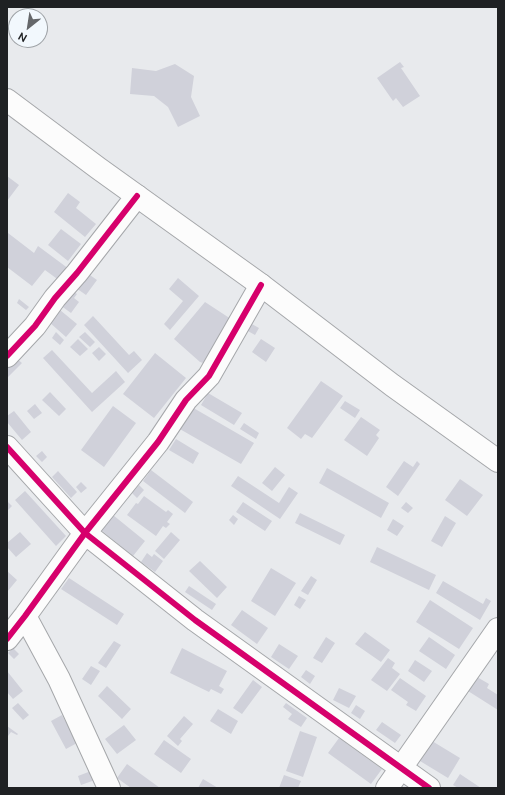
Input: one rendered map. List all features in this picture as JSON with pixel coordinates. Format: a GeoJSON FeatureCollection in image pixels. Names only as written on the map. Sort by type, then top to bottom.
{"type":"FeatureCollection","features":[{"type":"Feature","properties":{"kind":"street"},"geometry":{"type":"LineString","coordinates":[[7,100],[261,286],[392,385],[498,461]]}},
{"type":"Feature","properties":{"kind":"street"},"geometry":{"type":"LineString","coordinates":[[7,356],[35,326],[55,298],[77,273],[137,196]]}},
{"type":"Feature","properties":{"kind":"street"},"geometry":{"type":"LineString","coordinates":[[7,639],[85,534],[158,442],[186,400],[209,376],[261,286]]}},
{"type":"Feature","properties":{"kind":"street"},"geometry":{"type":"LineString","coordinates":[[7,447],[85,534],[195,620],[429,788]]}},
{"type":"Feature","properties":{"kind":"street"},"geometry":{"type":"LineString","coordinates":[[25,616],[59,679],[109,788]]}},
{"type":"Feature","properties":{"kind":"street"},"geometry":{"type":"LineString","coordinates":[[387,788],[498,629]]}},
{"type":"Feature","properties":{"kind":"building"},"geometry":{"type":"Polygon","coordinates":[[[400,62],[404,67],[401,68],[420,96],[403,107],[396,98],[393,101],[377,78],[400,62]]]}},
{"type":"Feature","properties":{"kind":"building"},"geometry":{"type":"Polygon","coordinates":[[[175,64],[194,76],[191,97],[200,116],[178,127],[168,107],[154,96],[130,94],[132,68],[156,71],[175,64]]]}},
{"type":"Feature","properties":{"kind":"building"},"geometry":{"type":"Polygon","coordinates":[[[7,176],[19,185],[7,201],[7,176]]]}},
{"type":"Feature","properties":{"kind":"building"},"geometry":{"type":"Polygon","coordinates":[[[68,193],[80,202],[76,208],[96,224],[85,237],[54,212],[68,193]]]}},
{"type":"Feature","properties":{"kind":"building"},"geometry":{"type":"Polygon","coordinates":[[[61,229],[81,244],[68,261],[48,245],[61,229]]]}},
{"type":"Feature","properties":{"kind":"building"},"geometry":{"type":"Polygon","coordinates":[[[8,233],[34,253],[38,246],[69,269],[60,281],[45,270],[32,286],[7,267],[8,233]]]}},
{"type":"Feature","properties":{"kind":"building"},"geometry":{"type":"Polygon","coordinates":[[[87,273],[97,280],[86,295],[76,288],[87,273]]]}},
{"type":"Feature","properties":{"kind":"building"},"geometry":{"type":"Polygon","coordinates":[[[178,278],[199,296],[170,330],[164,324],[183,301],[169,289],[178,278]]]}},
{"type":"Feature","properties":{"kind":"building"},"geometry":{"type":"Polygon","coordinates":[[[71,290],[77,294],[74,298],[79,302],[71,313],[60,305],[71,290]]]}},
{"type":"Feature","properties":{"kind":"building"},"geometry":{"type":"Polygon","coordinates":[[[19,299],[29,307],[26,310],[17,303],[19,299]]]}},
{"type":"Feature","properties":{"kind":"building"},"geometry":{"type":"Polygon","coordinates":[[[205,302],[234,321],[210,365],[200,362],[174,339],[205,302]]]}},
{"type":"Feature","properties":{"kind":"building"},"geometry":{"type":"Polygon","coordinates":[[[60,310],[77,324],[66,337],[49,322],[60,310]]]}},
{"type":"Feature","properties":{"kind":"building"},"geometry":{"type":"Polygon","coordinates":[[[93,316],[129,355],[134,351],[142,360],[128,373],[84,325],[93,316]]]}},
{"type":"Feature","properties":{"kind":"building"},"geometry":{"type":"Polygon","coordinates":[[[250,323],[259,328],[255,335],[246,330],[250,323]]]}},
{"type":"Feature","properties":{"kind":"building"},"geometry":{"type":"Polygon","coordinates":[[[56,332],[64,340],[60,345],[52,338],[56,332]]]}},
{"type":"Feature","properties":{"kind":"building"},"geometry":{"type":"Polygon","coordinates":[[[85,332],[95,342],[90,347],[79,337],[85,332]]]}},
{"type":"Feature","properties":{"kind":"building"},"geometry":{"type":"Polygon","coordinates":[[[78,339],[88,349],[80,356],[70,347],[78,339]]]}},
{"type":"Feature","properties":{"kind":"building"},"geometry":{"type":"Polygon","coordinates":[[[261,339],[275,348],[266,362],[252,352],[261,339]]]}},
{"type":"Feature","properties":{"kind":"building"},"geometry":{"type":"Polygon","coordinates":[[[99,347],[106,354],[99,361],[92,353],[99,347]]]}},
{"type":"Feature","properties":{"kind":"building"},"geometry":{"type":"Polygon","coordinates":[[[52,350],[92,393],[116,371],[125,382],[92,412],[43,358],[52,350]]]}},
{"type":"Feature","properties":{"kind":"building"},"geometry":{"type":"Polygon","coordinates":[[[155,353],[186,378],[154,418],[123,394],[155,353]]]}},
{"type":"Feature","properties":{"kind":"building"},"geometry":{"type":"Polygon","coordinates":[[[16,358],[22,363],[7,378],[7,367],[16,358]]]}},
{"type":"Feature","properties":{"kind":"building"},"geometry":{"type":"Polygon","coordinates":[[[321,381],[343,396],[312,438],[305,434],[301,439],[287,428],[321,381]]]}},
{"type":"Feature","properties":{"kind":"building"},"geometry":{"type":"Polygon","coordinates":[[[50,392],[66,409],[59,416],[42,400],[50,392]]]}},
{"type":"Feature","properties":{"kind":"building"},"geometry":{"type":"Polygon","coordinates":[[[208,393],[242,413],[234,425],[201,405],[208,393]]]}},
{"type":"Feature","properties":{"kind":"building"},"geometry":{"type":"Polygon","coordinates":[[[345,401],[360,410],[355,418],[340,408],[345,401]]]}},
{"type":"Feature","properties":{"kind":"building"},"geometry":{"type":"Polygon","coordinates":[[[35,404],[42,413],[34,419],[27,411],[35,404]]]}},
{"type":"Feature","properties":{"kind":"building"},"geometry":{"type":"Polygon","coordinates":[[[113,406],[136,423],[104,467],[81,450],[113,406]]]}},
{"type":"Feature","properties":{"kind":"building"},"geometry":{"type":"Polygon","coordinates":[[[190,406],[254,443],[241,464],[178,428],[190,406]]]}},
{"type":"Feature","properties":{"kind":"building"},"geometry":{"type":"Polygon","coordinates":[[[14,411],[31,432],[22,440],[7,422],[7,416],[14,411]]]}},
{"type":"Feature","properties":{"kind":"building"},"geometry":{"type":"Polygon","coordinates":[[[361,417],[380,430],[376,435],[379,438],[367,456],[344,440],[361,417]]]}},
{"type":"Feature","properties":{"kind":"building"},"geometry":{"type":"Polygon","coordinates":[[[244,423],[259,433],[256,439],[240,429],[244,423]]]}},
{"type":"Feature","properties":{"kind":"building"},"geometry":{"type":"Polygon","coordinates":[[[176,439],[199,453],[193,464],[169,450],[176,439]]]}},
{"type":"Feature","properties":{"kind":"building"},"geometry":{"type":"Polygon","coordinates":[[[42,451],[47,457],[42,462],[36,456],[42,451]]]}},
{"type":"Feature","properties":{"kind":"building"},"geometry":{"type":"Polygon","coordinates":[[[404,461],[413,467],[417,461],[420,464],[398,496],[386,487],[404,461]]]}},
{"type":"Feature","properties":{"kind":"building"},"geometry":{"type":"Polygon","coordinates":[[[275,467],[285,475],[272,491],[262,483],[275,467]]]}},
{"type":"Feature","properties":{"kind":"building"},"geometry":{"type":"Polygon","coordinates":[[[327,468],[389,503],[381,518],[319,483],[327,468]]]}},
{"type":"Feature","properties":{"kind":"building"},"geometry":{"type":"Polygon","coordinates":[[[151,470],[193,502],[185,513],[143,481],[151,470]]]}},
{"type":"Feature","properties":{"kind":"building"},"geometry":{"type":"Polygon","coordinates":[[[58,471],[77,492],[71,498],[52,477],[58,471]]]}},
{"type":"Feature","properties":{"kind":"building"},"geometry":{"type":"Polygon","coordinates":[[[238,476],[279,503],[289,487],[298,493],[280,519],[231,486],[238,476]]]}},
{"type":"Feature","properties":{"kind":"building"},"geometry":{"type":"Polygon","coordinates":[[[460,479],[483,495],[467,516],[445,500],[460,479]]]}},
{"type":"Feature","properties":{"kind":"building"},"geometry":{"type":"Polygon","coordinates":[[[81,482],[87,488],[81,493],[76,487],[81,482]]]}},
{"type":"Feature","properties":{"kind":"building"},"geometry":{"type":"Polygon","coordinates":[[[139,485],[144,490],[137,498],[132,493],[139,485]]]}},
{"type":"Feature","properties":{"kind":"building"},"geometry":{"type":"Polygon","coordinates":[[[25,491],[66,536],[56,546],[15,500],[25,491]]]}},
{"type":"Feature","properties":{"kind":"building"},"geometry":{"type":"Polygon","coordinates":[[[144,496],[166,512],[168,510],[173,514],[167,522],[170,524],[166,528],[163,526],[156,536],[127,515],[136,503],[138,504],[144,496]]]}},
{"type":"Feature","properties":{"kind":"building"},"geometry":{"type":"Polygon","coordinates":[[[7,501],[12,506],[7,511],[7,501]]]}},
{"type":"Feature","properties":{"kind":"building"},"geometry":{"type":"Polygon","coordinates":[[[243,502],[272,521],[265,531],[236,512],[243,502]]]}},
{"type":"Feature","properties":{"kind":"building"},"geometry":{"type":"Polygon","coordinates":[[[406,502],[413,508],[408,513],[401,508],[406,502]]]}},
{"type":"Feature","properties":{"kind":"building"},"geometry":{"type":"Polygon","coordinates":[[[300,513],[345,535],[340,545],[295,523],[300,513]]]}},
{"type":"Feature","properties":{"kind":"building"},"geometry":{"type":"Polygon","coordinates":[[[113,515],[145,541],[133,556],[101,530],[113,515]]]}},
{"type":"Feature","properties":{"kind":"building"},"geometry":{"type":"Polygon","coordinates":[[[233,515],[238,519],[234,525],[229,520],[233,515]]]}},
{"type":"Feature","properties":{"kind":"building"},"geometry":{"type":"Polygon","coordinates":[[[445,516],[456,523],[442,547],[431,541],[445,516]]]}},
{"type":"Feature","properties":{"kind":"building"},"geometry":{"type":"Polygon","coordinates":[[[393,519],[404,526],[397,536],[387,530],[393,519]]]}},
{"type":"Feature","properties":{"kind":"building"},"geometry":{"type":"Polygon","coordinates":[[[20,532],[31,544],[16,557],[7,547],[7,543],[20,532]]]}},
{"type":"Feature","properties":{"kind":"building"},"geometry":{"type":"Polygon","coordinates":[[[171,532],[180,540],[164,559],[155,551],[171,532]]]}},
{"type":"Feature","properties":{"kind":"building"},"geometry":{"type":"Polygon","coordinates":[[[377,547],[436,575],[429,590],[370,562],[377,547]]]}},
{"type":"Feature","properties":{"kind":"building"},"geometry":{"type":"Polygon","coordinates":[[[147,553],[152,557],[154,554],[163,561],[155,572],[141,562],[147,553]]]}},
{"type":"Feature","properties":{"kind":"building"},"geometry":{"type":"Polygon","coordinates":[[[200,561],[227,587],[217,598],[189,571],[200,561]]]}},
{"type":"Feature","properties":{"kind":"building"},"geometry":{"type":"Polygon","coordinates":[[[271,568],[296,583],[275,616],[251,601],[271,568]]]}},
{"type":"Feature","properties":{"kind":"building"},"geometry":{"type":"Polygon","coordinates":[[[7,571],[17,580],[7,592],[7,571]]]}},
{"type":"Feature","properties":{"kind":"building"},"geometry":{"type":"Polygon","coordinates":[[[311,576],[317,580],[308,595],[301,591],[311,576]]]}},
{"type":"Feature","properties":{"kind":"building"},"geometry":{"type":"Polygon","coordinates":[[[69,578],[124,614],[117,625],[61,589],[69,578]]]}},
{"type":"Feature","properties":{"kind":"building"},"geometry":{"type":"Polygon","coordinates":[[[443,581],[483,604],[486,598],[491,601],[480,620],[436,593],[443,581]]]}},
{"type":"Feature","properties":{"kind":"building"},"geometry":{"type":"Polygon","coordinates":[[[189,586],[216,604],[212,610],[185,592],[189,586]]]}},
{"type":"Feature","properties":{"kind":"building"},"geometry":{"type":"Polygon","coordinates":[[[299,596],[306,600],[300,609],[294,605],[299,596]]]}},
{"type":"Feature","properties":{"kind":"building"},"geometry":{"type":"Polygon","coordinates":[[[430,600],[473,628],[459,649],[416,622],[430,600]]]}},
{"type":"Feature","properties":{"kind":"building"},"geometry":{"type":"Polygon","coordinates":[[[242,610],[268,628],[257,644],[231,625],[242,610]]]}},
{"type":"Feature","properties":{"kind":"building"},"geometry":{"type":"Polygon","coordinates":[[[365,632],[390,650],[381,662],[355,644],[365,632]]]}},
{"type":"Feature","properties":{"kind":"building"},"geometry":{"type":"Polygon","coordinates":[[[326,637],[335,643],[322,663],[313,658],[326,637]]]}},
{"type":"Feature","properties":{"kind":"building"},"geometry":{"type":"Polygon","coordinates":[[[429,637],[455,655],[446,669],[419,651],[429,637]]]}},
{"type":"Feature","properties":{"kind":"building"},"geometry":{"type":"Polygon","coordinates":[[[114,641],[121,645],[106,668],[98,663],[114,641]]]}},
{"type":"Feature","properties":{"kind":"building"},"geometry":{"type":"Polygon","coordinates":[[[279,644],[298,656],[289,669],[271,657],[279,644]]]}},
{"type":"Feature","properties":{"kind":"building"},"geometry":{"type":"Polygon","coordinates":[[[13,648],[19,654],[14,659],[8,653],[13,648]]]}},
{"type":"Feature","properties":{"kind":"building"},"geometry":{"type":"Polygon","coordinates":[[[182,648],[227,671],[219,686],[224,689],[221,694],[211,689],[209,692],[170,673],[182,648]]]}},
{"type":"Feature","properties":{"kind":"building"},"geometry":{"type":"Polygon","coordinates":[[[388,658],[395,663],[392,668],[400,674],[387,691],[371,680],[388,658]]]}},
{"type":"Feature","properties":{"kind":"building"},"geometry":{"type":"Polygon","coordinates":[[[415,660],[432,671],[424,682],[408,671],[415,660]]]}},
{"type":"Feature","properties":{"kind":"building"},"geometry":{"type":"Polygon","coordinates":[[[91,666],[100,671],[91,685],[82,679],[91,666]]]}},
{"type":"Feature","properties":{"kind":"building"},"geometry":{"type":"Polygon","coordinates":[[[306,670],[315,676],[310,684],[301,677],[306,670]]]}},
{"type":"Feature","properties":{"kind":"building"},"geometry":{"type":"Polygon","coordinates":[[[7,671],[23,691],[13,699],[7,692],[7,671]]]}},
{"type":"Feature","properties":{"kind":"building"},"geometry":{"type":"Polygon","coordinates":[[[477,677],[489,684],[487,688],[498,695],[498,710],[468,691],[477,677]]]}},
{"type":"Feature","properties":{"kind":"building"},"geometry":{"type":"Polygon","coordinates":[[[400,678],[426,696],[416,711],[406,705],[408,702],[391,690],[400,678]]]}},
{"type":"Feature","properties":{"kind":"building"},"geometry":{"type":"Polygon","coordinates":[[[253,680],[262,687],[242,714],[233,708],[253,680]]]}},
{"type":"Feature","properties":{"kind":"building"},"geometry":{"type":"Polygon","coordinates":[[[107,686],[131,709],[122,719],[98,696],[107,686]]]}},
{"type":"Feature","properties":{"kind":"building"},"geometry":{"type":"Polygon","coordinates":[[[339,688],[356,696],[349,708],[333,700],[339,688]]]}},
{"type":"Feature","properties":{"kind":"building"},"geometry":{"type":"Polygon","coordinates":[[[18,703],[29,715],[23,720],[12,708],[18,703]]]}},
{"type":"Feature","properties":{"kind":"building"},"geometry":{"type":"Polygon","coordinates":[[[286,703],[307,718],[301,727],[288,719],[292,714],[283,707],[286,703]]]}},
{"type":"Feature","properties":{"kind":"building"},"geometry":{"type":"Polygon","coordinates":[[[356,705],[365,711],[360,719],[351,713],[356,705]]]}},
{"type":"Feature","properties":{"kind":"building"},"geometry":{"type":"Polygon","coordinates":[[[218,709],[238,721],[231,734],[210,721],[218,709]]]}},
{"type":"Feature","properties":{"kind":"building"},"geometry":{"type":"Polygon","coordinates":[[[62,715],[77,743],[66,749],[51,721],[62,715]]]}},
{"type":"Feature","properties":{"kind":"building"},"geometry":{"type":"Polygon","coordinates":[[[184,716],[193,724],[180,739],[182,741],[178,746],[167,736],[184,716]]]}},
{"type":"Feature","properties":{"kind":"building"},"geometry":{"type":"Polygon","coordinates":[[[382,722],[401,735],[395,743],[376,730],[382,722]]]}},
{"type":"Feature","properties":{"kind":"building"},"geometry":{"type":"Polygon","coordinates":[[[124,725],[136,740],[117,754],[105,739],[124,725]]]}},
{"type":"Feature","properties":{"kind":"building"},"geometry":{"type":"Polygon","coordinates":[[[7,726],[18,734],[17,735],[11,732],[8,736],[7,726]]]}},
{"type":"Feature","properties":{"kind":"building"},"geometry":{"type":"Polygon","coordinates":[[[300,731],[317,737],[303,777],[286,771],[300,731]]]}},
{"type":"Feature","properties":{"kind":"building"},"geometry":{"type":"Polygon","coordinates":[[[339,738],[382,769],[371,784],[328,753],[339,738]]]}},
{"type":"Feature","properties":{"kind":"building"},"geometry":{"type":"Polygon","coordinates":[[[164,740],[191,759],[181,773],[154,754],[164,740]]]}},
{"type":"Feature","properties":{"kind":"building"},"geometry":{"type":"Polygon","coordinates":[[[432,741],[460,758],[448,778],[420,761],[432,741]]]}},
{"type":"Feature","properties":{"kind":"building"},"geometry":{"type":"Polygon","coordinates":[[[127,764],[160,788],[131,788],[117,778],[127,764]]]}},
{"type":"Feature","properties":{"kind":"building"},"geometry":{"type":"Polygon","coordinates":[[[91,771],[95,780],[81,785],[78,776],[91,771]]]}},
{"type":"Feature","properties":{"kind":"building"},"geometry":{"type":"Polygon","coordinates":[[[460,774],[481,788],[458,788],[453,785],[460,774]]]}},
{"type":"Feature","properties":{"kind":"building"},"geometry":{"type":"Polygon","coordinates":[[[284,775],[301,781],[298,788],[279,788],[284,775]]]}},
{"type":"Feature","properties":{"kind":"building"},"geometry":{"type":"Polygon","coordinates":[[[203,779],[218,788],[198,788],[203,779]]]}},
{"type":"Feature","properties":{"kind":"cycle path"},"geometry":{"type":"LineString","coordinates":[[7,356],[35,326],[55,298],[77,273],[137,196]]}},
{"type":"Feature","properties":{"kind":"cycle path"},"geometry":{"type":"LineString","coordinates":[[7,639],[85,533],[158,442],[186,400],[209,376],[261,285]]}},
{"type":"Feature","properties":{"kind":"cycle path"},"geometry":{"type":"LineString","coordinates":[[7,447],[85,533],[195,620],[429,788]]}}]}
